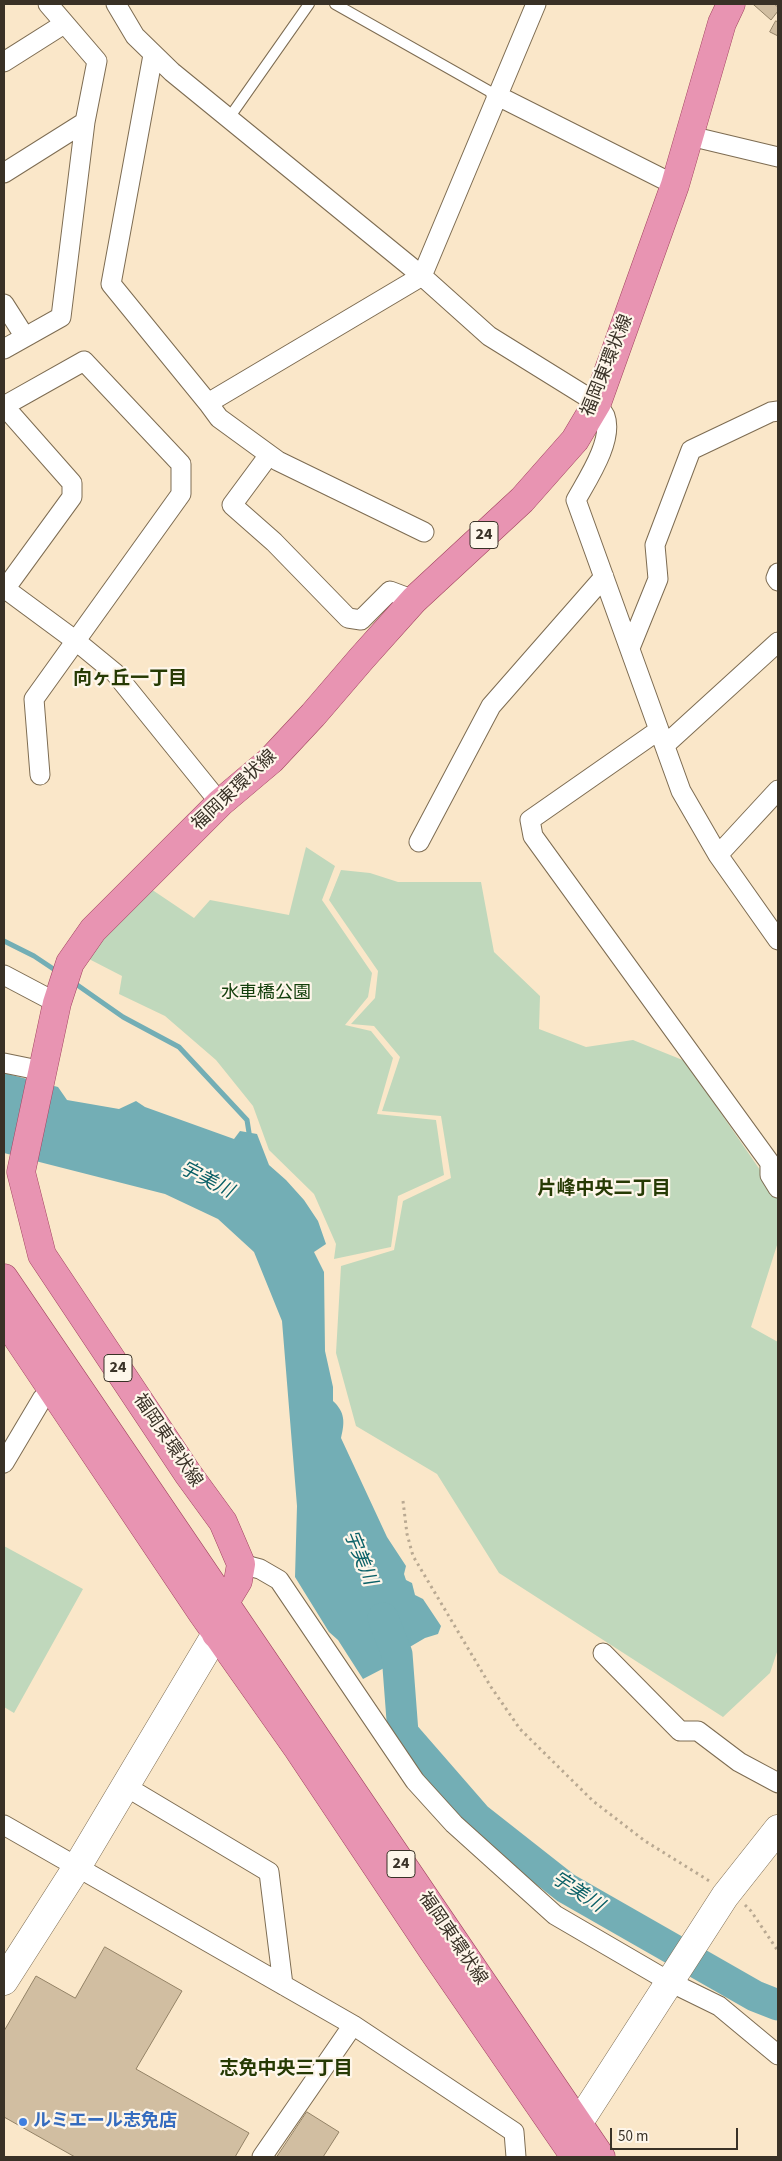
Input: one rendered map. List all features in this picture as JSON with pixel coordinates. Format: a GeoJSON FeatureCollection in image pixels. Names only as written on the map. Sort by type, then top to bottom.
{"type":"FeatureCollection","features":[{"type":"Feature","properties":{"kind":"main road","name":"福岡東環状線"},"geometry":{"type":"LineString","coordinates":[[241,1564],[222,1522],[42,1255],[16,1168],[42,1075],[59,998],[70,963],[93,930],[220,803],[283,747],[414,600],[522,500],[575,440],[596,403],[675,185],[722,23],[731,4]]}},
{"type":"Feature","properties":{"kind":"main road","name":"福岡東環状線"},"geometry":{"type":"LineString","coordinates":[[4,1278],[172,1524],[224,1604],[568,2146]]}},
{"type":"Feature","properties":{"kind":"main road","name":"福岡東環状線"},"geometry":{"type":"LineString","coordinates":[[4,1318],[216,1634],[298,1748],[438,1959],[568,2146],[601,2157]]}},
{"type":"Feature","properties":{"kind":"main road"},"geometry":{"type":"LineString","coordinates":[[216,1634],[224,1604],[238,1581],[241,1564]]}},
{"type":"Feature","properties":{"kind":"street"},"geometry":{"type":"LineString","coordinates":[[4,349],[61,317],[85,122],[97,61],[48,4]]}},
{"type":"Feature","properties":{"kind":"street"},"geometry":{"type":"LineString","coordinates":[[116,4],[135,36],[153,54],[422,276],[490,336],[596,403],[605,417],[605,439],[597,463],[576,500],[681,791],[718,855],[778,940]]}},
{"type":"Feature","properties":{"kind":"street"},"geometry":{"type":"LineString","coordinates":[[208,404],[422,276],[496,95],[536,4]]}},
{"type":"Feature","properties":{"kind":"street"},"geometry":{"type":"LineString","coordinates":[[4,62],[64,24]]}},
{"type":"Feature","properties":{"kind":"street"},"geometry":{"type":"LineString","coordinates":[[153,54],[111,284],[220,418],[278,461],[424,532]]}},
{"type":"Feature","properties":{"kind":"street"},"geometry":{"type":"LineString","coordinates":[[496,95],[675,185]]}},
{"type":"Feature","properties":{"kind":"street"},"geometry":{"type":"LineString","coordinates":[[4,173],[85,122]]}},
{"type":"Feature","properties":{"kind":"street"},"geometry":{"type":"LineString","coordinates":[[690,136],[778,157]]}},
{"type":"Feature","properties":{"kind":"street"},"geometry":{"type":"LineString","coordinates":[[4,304],[24,337]]}},
{"type":"Feature","properties":{"kind":"street"},"geometry":{"type":"LineString","coordinates":[[40,775],[34,699],[76,641],[181,494],[181,464],[84,361],[4,406],[72,483],[72,497],[5,589],[76,641],[115,674],[220,803]]}},
{"type":"Feature","properties":{"kind":"street"},"geometry":{"type":"LineString","coordinates":[[630,648],[658,579],[655,545],[691,450],[771,412],[778,411]]}},
{"type":"Feature","properties":{"kind":"street"},"geometry":{"type":"LineString","coordinates":[[269,454],[232,505],[274,542],[348,618],[361,620],[390,592],[414,600]]}},
{"type":"Feature","properties":{"kind":"street"},"geometry":{"type":"LineString","coordinates":[[778,573],[776,578],[778,581]]}},
{"type":"Feature","properties":{"kind":"street"},"geometry":{"type":"LineString","coordinates":[[419,842],[491,706],[604,577]]}},
{"type":"Feature","properties":{"kind":"street"},"geometry":{"type":"LineString","coordinates":[[778,642],[662,738],[530,820],[533,836],[774,1160],[770,1175],[778,1188]]}},
{"type":"Feature","properties":{"kind":"street"},"geometry":{"type":"LineString","coordinates":[[718,855],[778,790]]}},
{"type":"Feature","properties":{"kind":"street"},"geometry":{"type":"LineString","coordinates":[[4,975],[59,998]]}},
{"type":"Feature","properties":{"kind":"street"},"geometry":{"type":"LineString","coordinates":[[4,1063],[42,1075]]}},
{"type":"Feature","properties":{"kind":"street"},"geometry":{"type":"LineString","coordinates":[[4,1463],[42,1399],[52,1391]]}},
{"type":"Feature","properties":{"kind":"street"},"geometry":{"type":"LineString","coordinates":[[241,1564],[260,1569],[279,1580],[415,1781],[454,1824],[555,1915],[670,1982],[719,2006],[778,2055]]}},
{"type":"Feature","properties":{"kind":"street"},"geometry":{"type":"LineString","coordinates":[[4,1981],[77,1867],[216,1634]]}},
{"type":"Feature","properties":{"kind":"street"},"geometry":{"type":"LineString","coordinates":[[603,1653],[680,1731],[698,1731],[740,1762],[778,1783]]}},
{"type":"Feature","properties":{"kind":"street"},"geometry":{"type":"LineString","coordinates":[[125,1786],[269,1872],[283,1985]]}},
{"type":"Feature","properties":{"kind":"street"},"geometry":{"type":"LineString","coordinates":[[4,1825],[353,2025],[514,2132],[516,2157]]}},
{"type":"Feature","properties":{"kind":"street"},"geometry":{"type":"LineString","coordinates":[[568,2146],[727,1894],[778,1829]]}},
{"type":"Feature","properties":{"kind":"street"},"geometry":{"type":"LineString","coordinates":[[262,2157],[353,2025]]}},
{"type":"Feature","properties":{"kind":"lane"},"geometry":{"type":"LineString","coordinates":[[229,118],[309,4]]}},
{"type":"Feature","properties":{"kind":"lane"},"geometry":{"type":"LineString","coordinates":[[335,4],[496,95]]}},
{"type":"Feature","properties":{"kind":"path"},"geometry":{"type":"LineString","coordinates":[[402,1502],[413,1556],[492,1687],[520,1729],[593,1801],[645,1840],[751,1911],[778,1951]]}},
{"type":"Feature","properties":{"kind":"green space","name":"水車橋公園"},"geometry":{"type":"Polygon","coordinates":[[[306,847],[335,866],[322,900],[372,973],[368,997],[345,1025],[371,1031],[393,1058],[377,1114],[436,1120],[444,1175],[398,1196],[391,1247],[334,1259],[336,1244],[314,1194],[269,1150],[253,1106],[216,1060],[165,1016],[119,994],[122,976],[89,959],[105,931],[145,885],[194,918],[210,900],[289,915],[306,847]]]}},
{"type":"Feature","properties":{"kind":"green space"},"geometry":{"type":"Polygon","coordinates":[[[341,870],[370,873],[398,882],[481,882],[494,952],[540,996],[539,1029],[586,1047],[633,1040],[685,1061],[778,1196],[778,1242],[751,1327],[778,1342],[778,1649],[770,1673],[723,1717],[499,1573],[437,1474],[356,1426],[336,1353],[341,1266],[394,1250],[403,1201],[451,1178],[441,1116],[382,1111],[400,1057],[374,1026],[351,1024],[375,998],[378,971],[329,900],[341,870]]]}},
{"type":"Feature","properties":{"kind":"green space"},"geometry":{"type":"Polygon","coordinates":[[[4,1546],[83,1589],[14,1713],[4,1707],[4,1546]]]}},
{"type":"Feature","properties":{"kind":"water"},"geometry":{"type":"Polygon","coordinates":[[[4,1073],[58,1087],[67,1100],[119,1109],[136,1101],[145,1107],[234,1139],[240,1131],[257,1134],[269,1165],[304,1200],[318,1221],[326,1244],[314,1252],[324,1272],[325,1351],[333,1387],[333,1401],[340,1409],[343,1418],[341,1438],[387,1537],[406,1566],[404,1574],[406,1580],[412,1583],[415,1595],[423,1599],[441,1626],[438,1634],[425,1638],[408,1648],[388,1666],[363,1679],[338,1640],[329,1632],[295,1577],[297,1506],[282,1321],[254,1252],[218,1219],[165,1194],[4,1153],[4,1073]]]}},
{"type":"Feature","properties":{"kind":"building"},"geometry":{"type":"Polygon","coordinates":[[[755,4],[774,4],[778,7],[778,11],[771,20],[755,4]]]}},
{"type":"Feature","properties":{"kind":"building"},"geometry":{"type":"Polygon","coordinates":[[[776,21],[778,22],[778,36],[770,32],[776,21]]]}},
{"type":"Feature","properties":{"kind":"building"},"geometry":{"type":"Polygon","coordinates":[[[105,1947],[182,1991],[136,2069],[249,2133],[235,2157],[75,2157],[4,2117],[4,2031],[36,1976],[75,1998],[105,1947]]]}},
{"type":"Feature","properties":{"kind":"building"},"geometry":{"type":"Polygon","coordinates":[[[307,2112],[339,2132],[323,2157],[277,2157],[307,2112]]]}},
{"type":"Feature","properties":{"kind":"waterway"},"geometry":{"type":"LineString","coordinates":[[4,941],[34,956],[58,972]]}},
{"type":"Feature","properties":{"kind":"waterway"},"geometry":{"type":"LineString","coordinates":[[73,982],[123,1017],[179,1047],[247,1120],[250,1139]]}},
{"type":"Feature","properties":{"kind":"waterway","name":"宇美川"},"geometry":{"type":"LineString","coordinates":[[383,1618],[397,1654],[403,1733],[477,1818],[566,1888],[755,1996],[778,2005]]}},
{"type":"Feature","properties":{"kind":"place","name":"ルミエール志免店"},"geometry":{"type":"Point","coordinates":[23,2122]}},
{"type":"Feature","properties":{"kind":"district","name":"向ヶ丘一丁目"},"geometry":{"type":"Point","coordinates":[130,680]}},
{"type":"Feature","properties":{"kind":"district","name":"片峰中央二丁目"},"geometry":{"type":"Point","coordinates":[604,1190]}},
{"type":"Feature","properties":{"kind":"district","name":"志免中央三丁目"},"geometry":{"type":"Point","coordinates":[286,2070]}}]}
